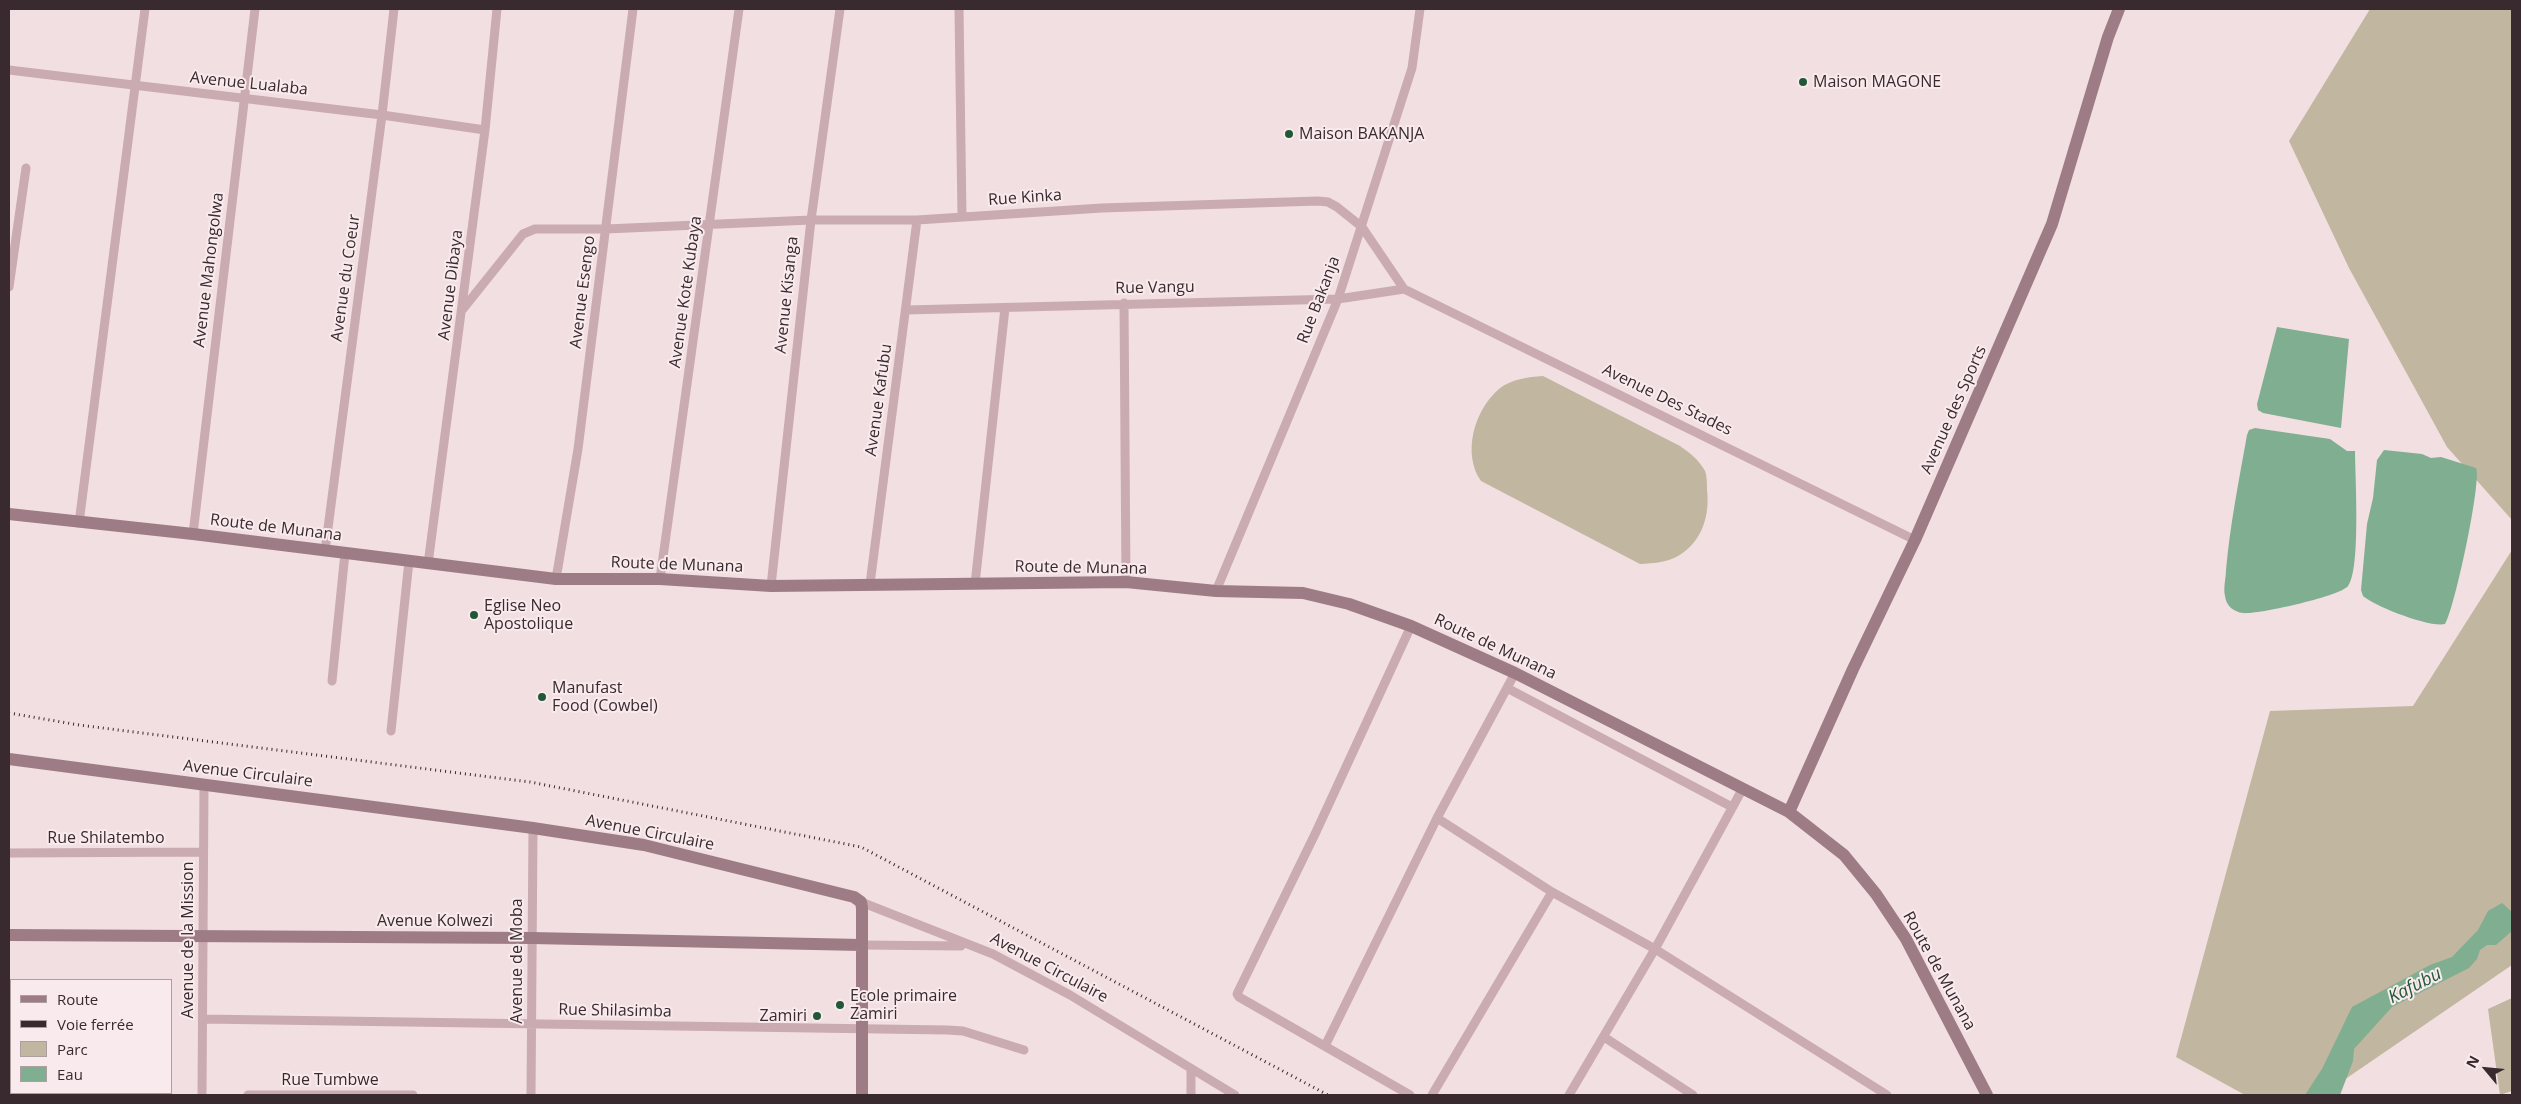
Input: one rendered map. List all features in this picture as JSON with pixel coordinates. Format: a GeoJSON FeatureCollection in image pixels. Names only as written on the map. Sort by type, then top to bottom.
{"type":"FeatureCollection","features":[{"type":"Feature","properties":{"kind":"street"},"geometry":{"type":"LineString","coordinates":[[79,523],[145,9]]}},
{"type":"Feature","properties":{"kind":"street","name":"Avenue Mahongolwa"},"geometry":{"type":"LineString","coordinates":[[193,534],[255,9]]}},
{"type":"Feature","properties":{"kind":"street","name":"Avenue du Coeur"},"geometry":{"type":"LineString","coordinates":[[324,551],[382,115],[394,9]]}},
{"type":"Feature","properties":{"kind":"street","name":"Avenue Dibaya"},"geometry":{"type":"LineString","coordinates":[[428,564],[463,310],[485,130],[497,9]]}},
{"type":"Feature","properties":{"kind":"street","name":"Avenue Esengo"},"geometry":{"type":"LineString","coordinates":[[556,579],[578,448],[633,9]]}},
{"type":"Feature","properties":{"kind":"street","name":"Avenue Kote Kubaya"},"geometry":{"type":"LineString","coordinates":[[660,579],[711,223],[739,9]]}},
{"type":"Feature","properties":{"kind":"street","name":"Avenue Kisanga"},"geometry":{"type":"LineString","coordinates":[[772,586],[811,220],[840,9]]}},
{"type":"Feature","properties":{"kind":"street"},"geometry":{"type":"LineString","coordinates":[[959,9],[962,218]]}},
{"type":"Feature","properties":{"kind":"street","name":"Rue Bakanja"},"geometry":{"type":"LineString","coordinates":[[1216,591],[1338,299],[1412,68],[1420,9]]}},
{"type":"Feature","properties":{"kind":"street","name":"Avenue des Sports"},"geometry":{"type":"LineString","coordinates":[[1789,812],[1853,669],[1915,540],[2052,224],[2108,37],[2119,9]]}},
{"type":"Feature","properties":{"kind":"street","name":"Avenue Lualaba"},"geometry":{"type":"LineString","coordinates":[[9,70],[136,87],[382,115],[485,130]]}},
{"type":"Feature","properties":{"kind":"street"},"geometry":{"type":"LineString","coordinates":[[9,287],[26,168]]}},
{"type":"Feature","properties":{"kind":"street","name":"Rue Kinka"},"geometry":{"type":"LineString","coordinates":[[463,310],[523,234],[535,229],[606,229],[811,220],[916,220],[1102,208],[1318,201],[1328,202],[1337,207],[1362,227],[1404,289]]}},
{"type":"Feature","properties":{"kind":"street","name":"Avenue Kafubu"},"geometry":{"type":"LineString","coordinates":[[870,584],[916,220]]}},
{"type":"Feature","properties":{"kind":"street","name":"Avenue Des Stades"},"geometry":{"type":"LineString","coordinates":[[1404,289],[1900,530],[1915,540]]}},
{"type":"Feature","properties":{"kind":"street","name":"Rue Vangu"},"geometry":{"type":"LineString","coordinates":[[906,310],[1338,299],[1404,289]]}},
{"type":"Feature","properties":{"kind":"street"},"geometry":{"type":"LineString","coordinates":[[1124,303],[1126,582]]}},
{"type":"Feature","properties":{"kind":"street"},"geometry":{"type":"LineString","coordinates":[[975,584],[1005,308]]}},
{"type":"Feature","properties":{"kind":"street","name":"Route de Munana"},"geometry":{"type":"LineString","coordinates":[[9,514],[193,534],[556,579],[660,579],[772,586],[1126,582],[1216,591],[1303,593],[1365,609],[1411,626],[1515,673],[1789,812],[1844,855],[1876,894],[1906,939],[1987,1095]]}},
{"type":"Feature","properties":{"kind":"street"},"geometry":{"type":"LineString","coordinates":[[332,680],[345,553]]}},
{"type":"Feature","properties":{"kind":"street"},"geometry":{"type":"LineString","coordinates":[[391,731],[409,561]]}},
{"type":"Feature","properties":{"kind":"street"},"geometry":{"type":"LineString","coordinates":[[1410,1095],[1239,997],[1238,989],[1316,832],[1411,626]]}},
{"type":"Feature","properties":{"kind":"street"},"geometry":{"type":"LineString","coordinates":[[1325,1046],[1437,818],[1515,673]]}},
{"type":"Feature","properties":{"kind":"street"},"geometry":{"type":"LineString","coordinates":[[1507,688],[1732,807]]}},
{"type":"Feature","properties":{"kind":"street","name":"Avenue Circulaire"},"geometry":{"type":"LineString","coordinates":[[9,758],[533,828],[644,845],[854,897],[861,902],[968,946],[993,954],[1070,994],[1191,1070],[1235,1095]]}},
{"type":"Feature","properties":{"kind":"street","name":"Avenue de la Mission"},"geometry":{"type":"LineString","coordinates":[[202,1095],[204,785]]}},
{"type":"Feature","properties":{"kind":"street"},"geometry":{"type":"LineString","coordinates":[[1569,1095],[1655,949],[1743,788]]}},
{"type":"Feature","properties":{"kind":"street"},"geometry":{"type":"LineString","coordinates":[[1437,818],[1552,892],[1655,949],[1884,1094]]}},
{"type":"Feature","properties":{"kind":"street","name":"Avenue de Moba"},"geometry":{"type":"LineString","coordinates":[[531,1095],[533,828]]}},
{"type":"Feature","properties":{"kind":"street","name":"Rue Shilatembo"},"geometry":{"type":"LineString","coordinates":[[9,853],[203,852]]}},
{"type":"Feature","properties":{"kind":"street"},"geometry":{"type":"LineString","coordinates":[[1432,1095],[1552,892]]}},
{"type":"Feature","properties":{"kind":"street"},"geometry":{"type":"LineString","coordinates":[[861,902],[862,1095]]}},
{"type":"Feature","properties":{"kind":"street","name":"Avenue Kolwezi"},"geometry":{"type":"LineString","coordinates":[[9,935],[532,938],[861,945]]}},
{"type":"Feature","properties":{"kind":"street"},"geometry":{"type":"LineString","coordinates":[[861,945],[968,946]]}},
{"type":"Feature","properties":{"kind":"street","name":"Rue Shilasimba"},"geometry":{"type":"LineString","coordinates":[[203,1019],[532,1026],[963,1031],[1024,1050]]}},
{"type":"Feature","properties":{"kind":"street"},"geometry":{"type":"LineString","coordinates":[[1604,1038],[1693,1095]]}},
{"type":"Feature","properties":{"kind":"street"},"geometry":{"type":"LineString","coordinates":[[1190,1095],[1191,1070]]}},
{"type":"Feature","properties":{"kind":"street","name":"Rue Tumbwe"},"geometry":{"type":"LineString","coordinates":[[248,1095],[413,1095]]}},
{"type":"Feature","properties":{"kind":"green space"},"geometry":{"type":"Polygon","coordinates":[[[2370,9],[2512,9],[2512,520],[2447,447],[2349,268],[2289,141],[2370,9]]]}},
{"type":"Feature","properties":{"kind":"green space"},"geometry":{"type":"Polygon","coordinates":[[[1543,376],[1680,446],[1700,463],[1706,475],[1707,509],[1703,528],[1699,536],[1686,550],[1669,560],[1640,564],[1481,481],[1475,470],[1472,446],[1477,420],[1483,408],[1499,389],[1509,383],[1520,379],[1543,376]]]}},
{"type":"Feature","properties":{"kind":"green space"},"geometry":{"type":"Polygon","coordinates":[[[2512,550],[2512,965],[2322,1095],[2245,1095],[2176,1057],[2270,711],[2413,706],[2512,550]]]}},
{"type":"Feature","properties":{"kind":"green space"},"geometry":{"type":"Polygon","coordinates":[[[2512,998],[2512,1091],[2500,1095],[2488,1009],[2512,998]]]}},
{"type":"Feature","properties":{"kind":"water"},"geometry":{"type":"Polygon","coordinates":[[[2277,327],[2349,339],[2341,428],[2263,413],[2258,410],[2257,404],[2277,327]]]}},
{"type":"Feature","properties":{"kind":"water"},"geometry":{"type":"Polygon","coordinates":[[[2255,428],[2330,439],[2347,451],[2355,451],[2355,562],[2348,586],[2342,590],[2298,604],[2243,613],[2229,606],[2224,593],[2224,586],[2232,519],[2247,435],[2249,430],[2255,428]]]}},
{"type":"Feature","properties":{"kind":"water"},"geometry":{"type":"Polygon","coordinates":[[[2384,450],[2422,454],[2431,458],[2441,457],[2476,468],[2475,496],[2466,546],[2445,624],[2415,620],[2378,605],[2363,596],[2361,590],[2367,524],[2373,498],[2377,460],[2384,450]]]}},
{"type":"Feature","properties":{"kind":"water","name":"Kafubu"},"geometry":{"type":"Polygon","coordinates":[[[2502,903],[2512,912],[2512,931],[2496,945],[2487,945],[2480,950],[2477,959],[2469,968],[2392,1007],[2354,1049],[2353,1061],[2340,1095],[2305,1095],[2322,1069],[2352,1007],[2430,965],[2452,957],[2478,930],[2488,911],[2502,903]]]}},
{"type":"Feature","properties":{"kind":"railway"},"geometry":{"type":"LineString","coordinates":[[9,713],[79,725],[530,782],[861,847],[1328,1095]]}},
{"type":"Feature","properties":{"kind":"place","name":"Maison MAGONE"},"geometry":{"type":"Point","coordinates":[1803,82]}},
{"type":"Feature","properties":{"kind":"place","name":"Maison BAKANJA"},"geometry":{"type":"Point","coordinates":[1289,134]}},
{"type":"Feature","properties":{"kind":"place","name":"Eglise Neo Apostolique"},"geometry":{"type":"Point","coordinates":[474,615]}},
{"type":"Feature","properties":{"kind":"place","name":"Manufast Food (Cowbel)"},"geometry":{"type":"Point","coordinates":[542,697]}},
{"type":"Feature","properties":{"kind":"place","name":"Ecole primaire Zamiri"},"geometry":{"type":"Point","coordinates":[840,1005]}},
{"type":"Feature","properties":{"kind":"place","name":"Zamiri"},"geometry":{"type":"Point","coordinates":[817,1016]}}]}
